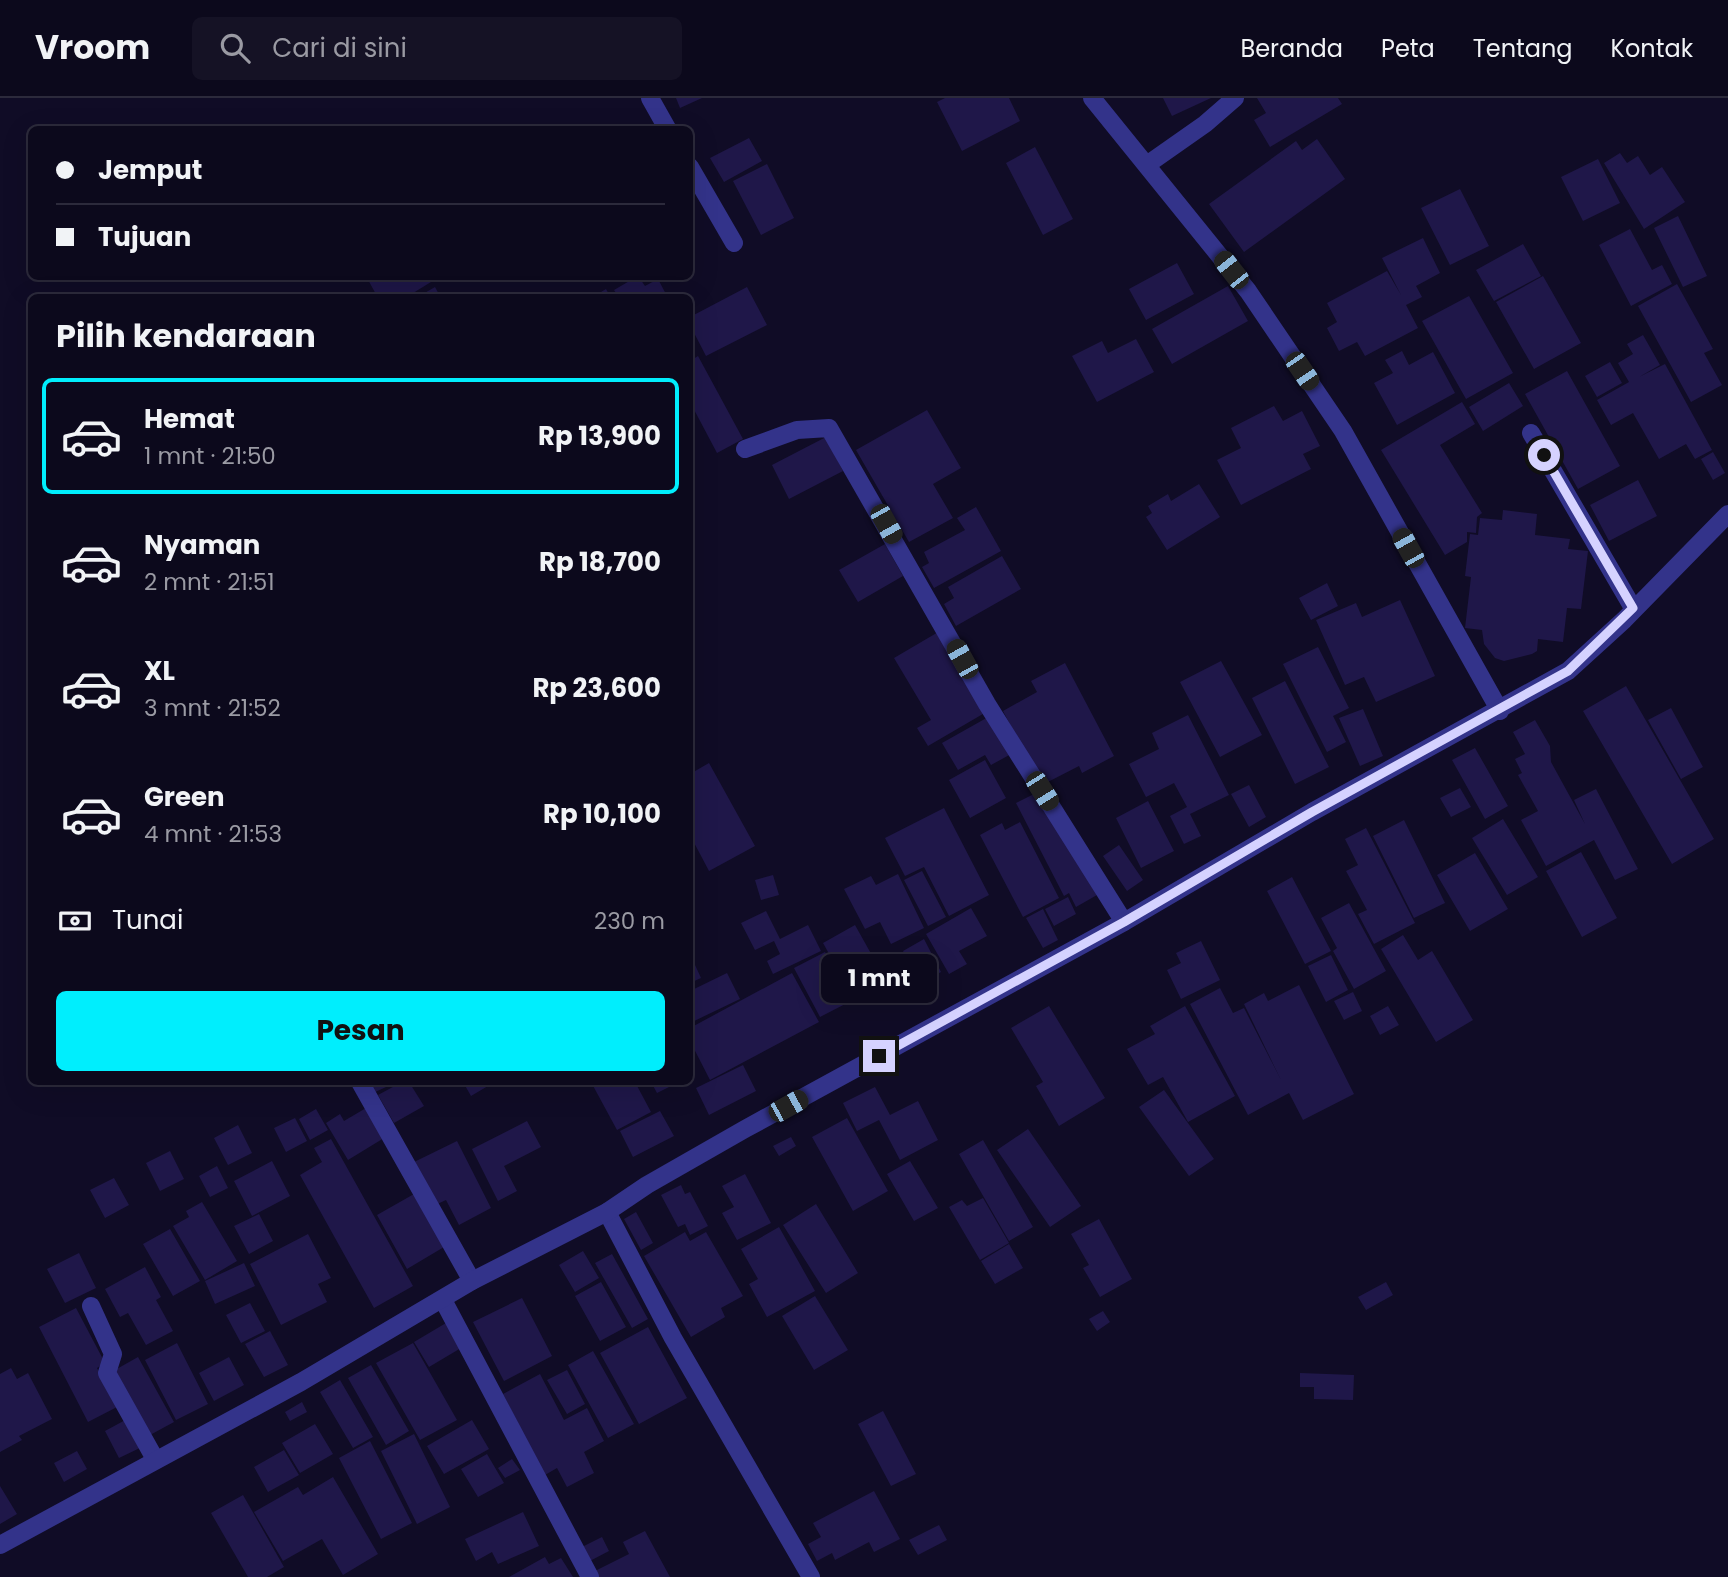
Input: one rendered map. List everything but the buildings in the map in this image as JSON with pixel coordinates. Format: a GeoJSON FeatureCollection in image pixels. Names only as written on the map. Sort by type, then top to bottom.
{"type":"FeatureCollection","features":[{"type":"Feature","properties":{"kind":"street"},"geometry":{"type":"LineString","coordinates":[[650,98],[666,126]]}},
{"type":"Feature","properties":{"kind":"street"},"geometry":{"type":"LineString","coordinates":[[1091,98],[1148,164],[1248,291],[1343,431],[1500,711]]}},
{"type":"Feature","properties":{"kind":"street"},"geometry":{"type":"LineString","coordinates":[[1148,164],[1205,124],[1235,98]]}},
{"type":"Feature","properties":{"kind":"street"},"geometry":{"type":"LineString","coordinates":[[693,172],[734,243]]}},
{"type":"Feature","properties":{"kind":"street"},"geometry":{"type":"LineString","coordinates":[[746,449],[797,430],[830,428],[987,704],[1124,922]]}},
{"type":"Feature","properties":{"kind":"street"},"geometry":{"type":"LineString","coordinates":[[1531,433],[1633,608]]}},
{"type":"Feature","properties":{"kind":"street"},"geometry":{"type":"LineString","coordinates":[[0,1545],[301,1382],[472,1281],[607,1212],[647,1185],[723,1142],[1124,922],[1312,812],[1500,711],[1568,671],[1728,514]]}},
{"type":"Feature","properties":{"kind":"street"},"geometry":{"type":"LineString","coordinates":[[362,1085],[472,1281]]}},
{"type":"Feature","properties":{"kind":"street"},"geometry":{"type":"LineString","coordinates":[[607,1212],[673,1338],[811,1577]]}},
{"type":"Feature","properties":{"kind":"street"},"geometry":{"type":"LineString","coordinates":[[443,1300],[590,1577]]}},
{"type":"Feature","properties":{"kind":"street"},"geometry":{"type":"LineString","coordinates":[[91,1306],[113,1354],[107,1373],[155,1460]]}},
{"type":"Feature","properties":{"kind":"route"},"geometry":{"type":"LineString","coordinates":[[879,1056],[1124,922],[1312,812],[1500,711],[1568,671],[1633,608],[1544,455]]}}]}
